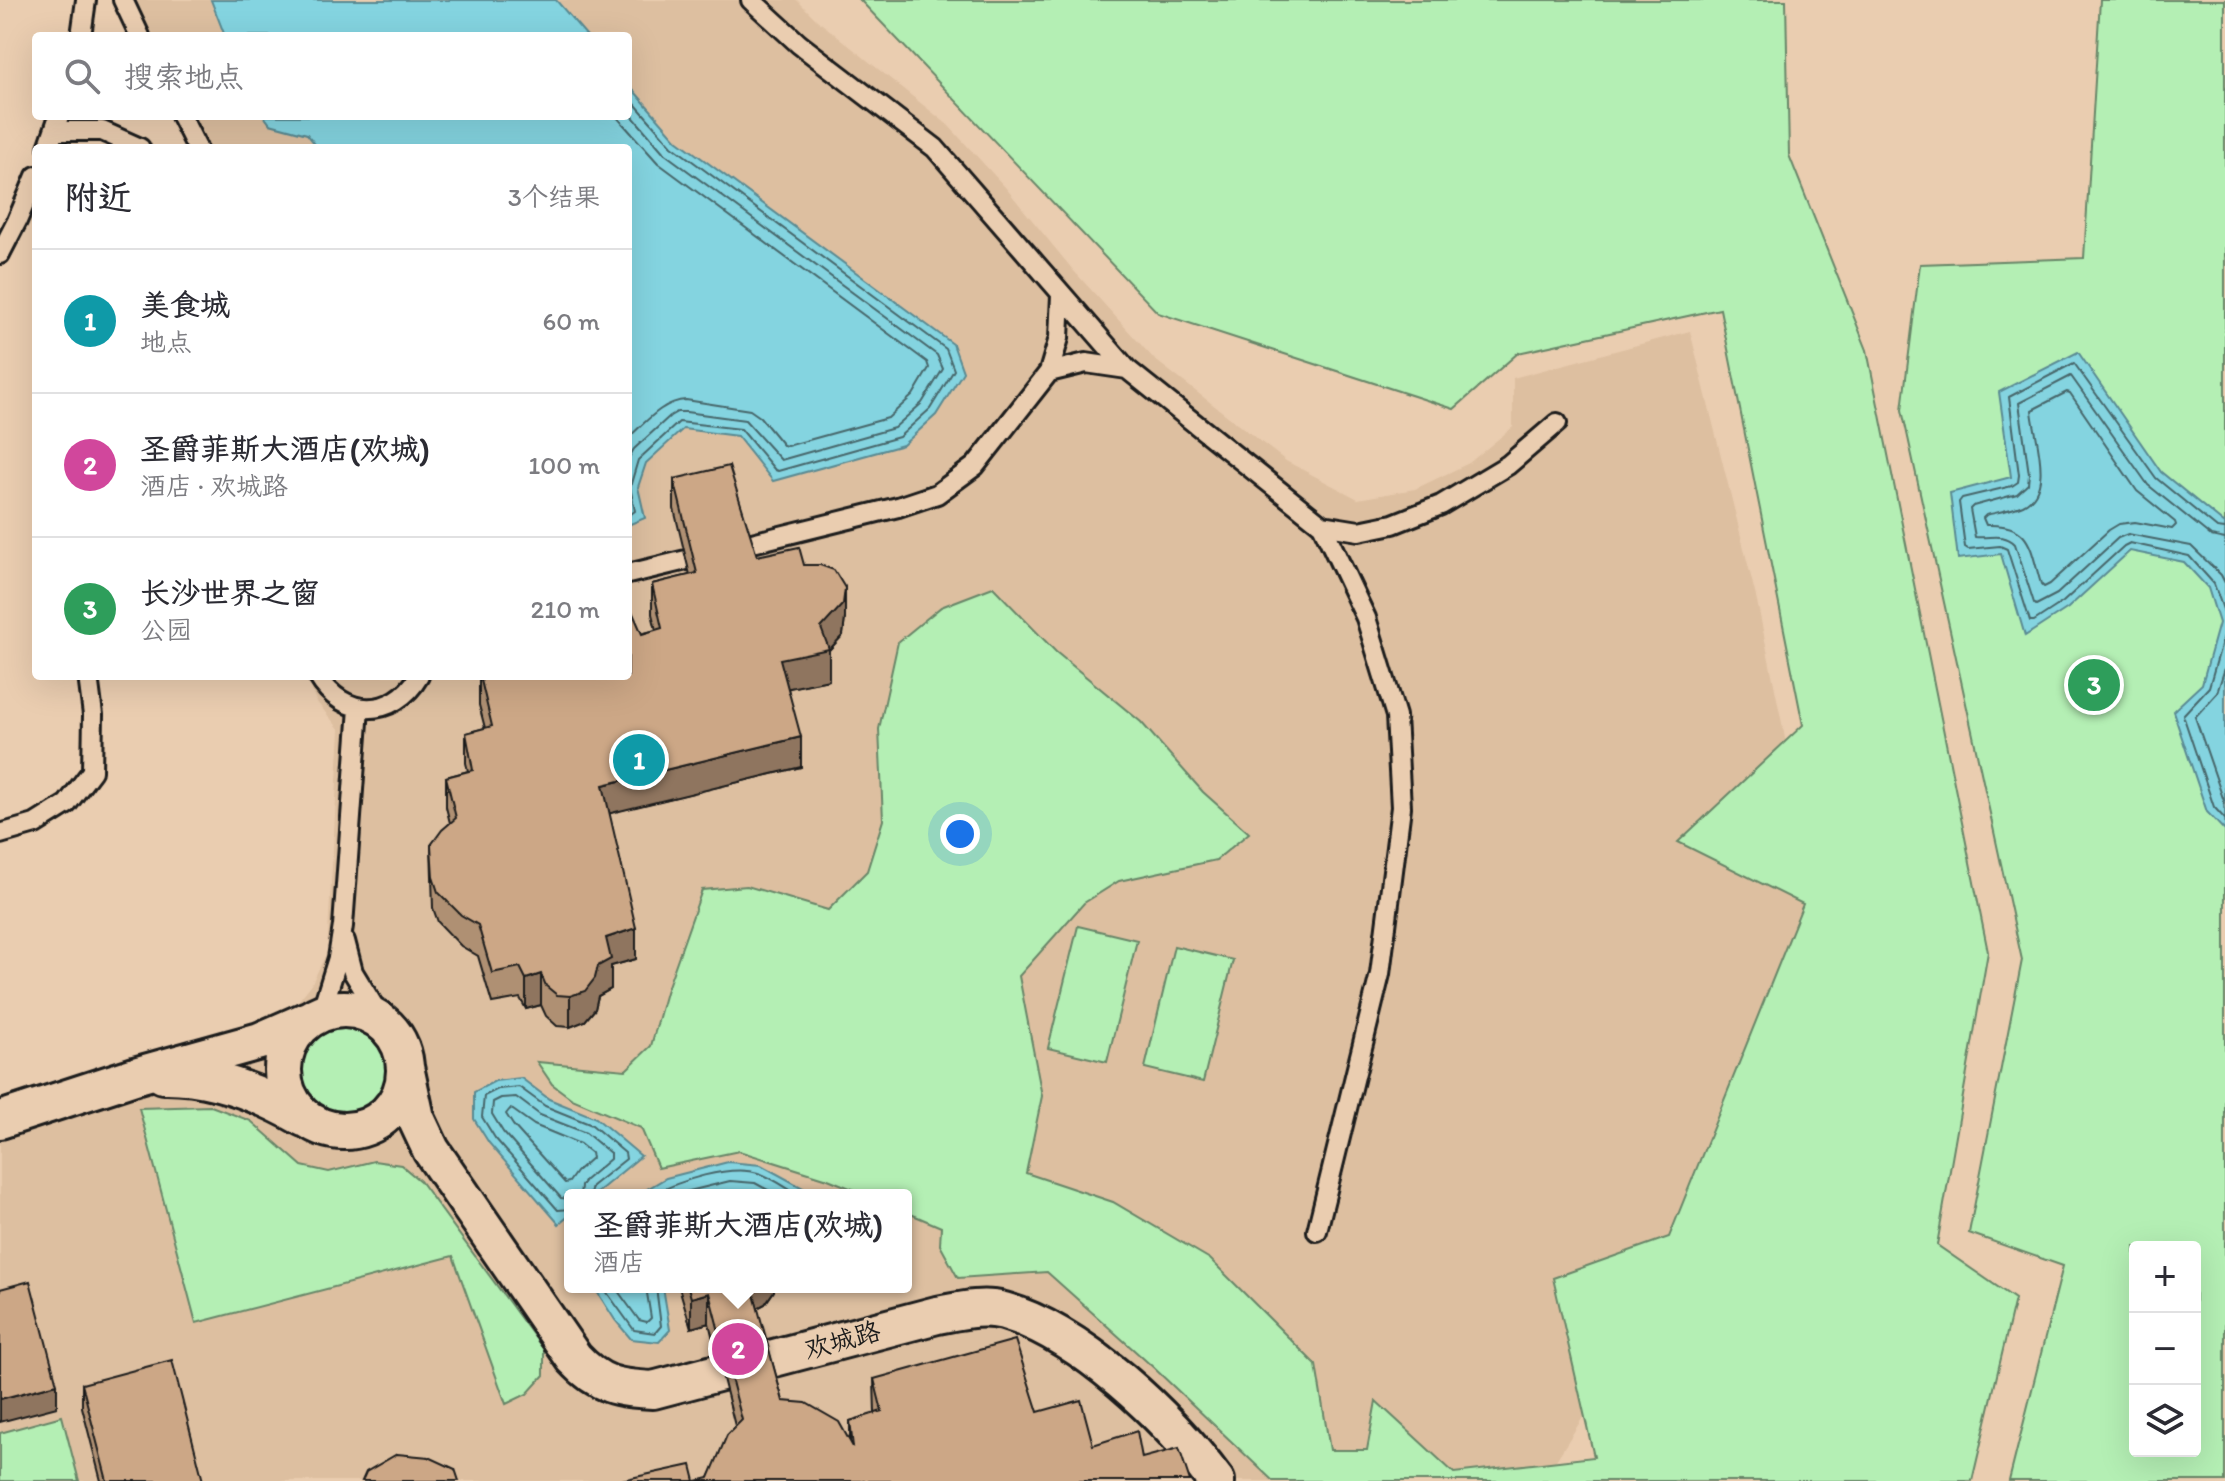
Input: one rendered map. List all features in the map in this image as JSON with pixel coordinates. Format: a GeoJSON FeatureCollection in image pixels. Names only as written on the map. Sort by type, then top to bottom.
{"type":"FeatureCollection","features":[{"type":"Feature","properties":{"kind":"street"},"geometry":{"type":"LineString","coordinates":[[0,1120],[138,1075],[260,1041],[328,1011],[347,1009],[367,1013],[384,1023]]}},
{"type":"Feature","properties":{"kind":"street"},"geometry":{"type":"LineString","coordinates":[[309,1019],[286,1047],[283,1065],[284,1083],[290,1100],[302,1115],[334,1128],[387,1134],[431,1150]]}},
{"type":"Feature","properties":{"kind":"street","name":"欢城路"},"geometry":{"type":"LineString","coordinates":[[384,1023],[402,1051],[416,1118],[431,1150],[574,1358],[589,1374],[621,1389],[653,1390],[937,1315],[971,1308],[1002,1310],[1041,1326],[1083,1351],[1162,1418],[1216,1481]]}},
{"type":"Feature","properties":{"kind":"street"},"geometry":{"type":"LineString","coordinates":[[138,1075],[176,1075],[220,1082],[334,1128],[368,1126],[384,1116],[396,1102],[403,1085],[405,1067]]}},
{"type":"Feature","properties":{"kind":"lane"},"geometry":{"type":"LineString","coordinates":[[82,32],[86,0]]}},
{"type":"Feature","properties":{"kind":"lane"},"geometry":{"type":"LineString","coordinates":[[123,0],[138,32]]}},
{"type":"Feature","properties":{"kind":"lane"},"geometry":{"type":"LineString","coordinates":[[751,0],[799,44],[935,148],[1127,369],[1322,525],[1366,618],[1396,716],[1401,807],[1380,974],[1317,1231]]}},
{"type":"Feature","properties":{"kind":"lane"},"geometry":{"type":"LineString","coordinates":[[183,120],[195,144]]}},
{"type":"Feature","properties":{"kind":"lane"},"geometry":{"type":"LineString","coordinates":[[54,132],[102,131],[131,144]]}},
{"type":"Feature","properties":{"kind":"lane"},"geometry":{"type":"LineString","coordinates":[[0,254],[32,185]]}},
{"type":"Feature","properties":{"kind":"lane"},"geometry":{"type":"LineString","coordinates":[[632,573],[898,507],[937,494],[975,466],[1049,372],[1059,338],[1061,295]]}},
{"type":"Feature","properties":{"kind":"lane"},"geometry":{"type":"LineString","coordinates":[[1049,372],[1086,363],[1127,369]]}},
{"type":"Feature","properties":{"kind":"lane"},"geometry":{"type":"LineString","coordinates":[[1322,525],[1359,531],[1393,524],[1441,505],[1508,465],[1557,423]]}},
{"type":"Feature","properties":{"kind":"lane"},"geometry":{"type":"LineString","coordinates":[[0,834],[35,824],[67,804],[92,771],[93,715],[89,680]]}},
{"type":"Feature","properties":{"kind":"lane"},"geometry":{"type":"LineString","coordinates":[[320,680],[326,690],[341,702],[359,708],[377,708],[394,703],[408,692],[416,680]]}},
{"type":"Feature","properties":{"kind":"lane"},"geometry":{"type":"LineString","coordinates":[[309,1019],[325,1000],[338,958],[359,708]]}},
{"type":"Feature","properties":{"kind":"lane"},"geometry":{"type":"LineString","coordinates":[[343,926],[345,947],[353,972],[384,1023]]}},
{"type":"Feature","properties":{"kind":"shaded area"},"geometry":{"type":"Polygon","coordinates":[[[128,0],[797,0],[817,20],[948,125],[1154,359],[1286,461],[1358,499],[1415,489],[1469,463],[1513,427],[1513,378],[1690,331],[1757,601],[1794,782],[1805,924],[1649,1312],[1543,1481],[0,1481],[0,1104],[266,1025],[291,1010],[311,985],[327,952],[340,730],[316,701],[308,680],[632,680],[632,144],[198,144],[188,120],[632,120],[632,32],[149,32],[128,0]]]}},
{"type":"Feature","properties":{"kind":"green space"},"geometry":{"type":"Polygon","coordinates":[[[860,0],[1786,0],[1789,155],[1867,350],[1988,952],[1937,1245],[2015,1299],[1972,1481],[1273,1481],[1047,1272],[958,1278],[940,1245],[941,1227],[912,1215],[912,1189],[852,1189],[739,1151],[658,1168],[641,1128],[572,1099],[552,1084],[537,1062],[626,1070],[651,1046],[666,992],[702,890],[747,886],[828,910],[867,871],[883,820],[879,729],[898,642],[941,607],[993,587],[1056,652],[1141,722],[1203,792],[1249,833],[1216,860],[1119,881],[1084,903],[1019,976],[1042,1096],[1026,1173],[1113,1202],[1210,1259],[1316,1365],[1330,1450],[1367,1450],[1376,1401],[1454,1473],[1594,1457],[1553,1278],[1669,1237],[1803,904],[1678,842],[1803,725],[1720,309],[1518,353],[1454,409],[1158,313],[860,0]]]}},
{"type":"Feature","properties":{"kind":"green space"},"geometry":{"type":"Polygon","coordinates":[[[2100,0],[2225,0],[2225,1481],[2009,1481],[2063,1266],[1969,1233],[2022,960],[1902,410],[1920,264],[2084,258],[2100,0]]]}},
{"type":"Feature","properties":{"kind":"green space"},"geometry":{"type":"Polygon","coordinates":[[[1078,926],[1137,940],[1107,1062],[1048,1048],[1078,926]]]}},
{"type":"Feature","properties":{"kind":"green space"},"geometry":{"type":"Polygon","coordinates":[[[1174,946],[1233,960],[1203,1082],[1145,1068],[1174,946]]]}},
{"type":"Feature","properties":{"kind":"green space"},"geometry":{"type":"Polygon","coordinates":[[[344,1029],[360,1032],[374,1041],[383,1055],[386,1071],[383,1087],[374,1101],[360,1110],[344,1113],[328,1110],[314,1101],[305,1087],[302,1071],[305,1055],[314,1041],[328,1032],[344,1029]]]}},
{"type":"Feature","properties":{"kind":"green space"},"geometry":{"type":"Polygon","coordinates":[[[211,1106],[251,1121],[302,1166],[329,1172],[374,1161],[401,1165],[420,1181],[544,1350],[544,1375],[527,1394],[506,1404],[453,1256],[196,1323],[139,1108],[211,1106]]]}},
{"type":"Feature","properties":{"kind":"green space"},"geometry":{"type":"Polygon","coordinates":[[[62,1416],[79,1481],[0,1481],[0,1433],[62,1416]]]}},
{"type":"Feature","properties":{"kind":"water"},"geometry":{"type":"Polygon","coordinates":[[[211,0],[556,0],[584,32],[223,32],[211,0]]]}},
{"type":"Feature","properties":{"kind":"water"},"geometry":{"type":"Polygon","coordinates":[[[632,89],[677,140],[953,344],[963,372],[936,415],[903,445],[773,481],[737,436],[683,429],[646,463],[638,487],[645,518],[632,523],[632,144],[315,144],[307,134],[270,124],[267,120],[632,120],[632,89]]]}},
{"type":"Feature","properties":{"kind":"water"},"geometry":{"type":"Polygon","coordinates":[[[2078,352],[2161,472],[2225,524],[2225,831],[2207,812],[2173,711],[2202,684],[2219,623],[2208,588],[2184,562],[2130,551],[2068,608],[2025,636],[2001,554],[1958,559],[1950,493],[2011,477],[1999,392],[2078,352]]]}},
{"type":"Feature","properties":{"kind":"water"},"geometry":{"type":"Polygon","coordinates":[[[521,1078],[549,1099],[596,1118],[641,1156],[601,1189],[564,1189],[564,1220],[559,1224],[489,1143],[474,1119],[474,1092],[495,1081],[521,1078]]]}},
{"type":"Feature","properties":{"kind":"water"},"geometry":{"type":"Polygon","coordinates":[[[728,1162],[761,1165],[805,1189],[647,1189],[666,1178],[728,1162]]]}},
{"type":"Feature","properties":{"kind":"water"},"geometry":{"type":"Polygon","coordinates":[[[598,1293],[664,1293],[670,1330],[659,1342],[631,1339],[598,1293]]]}},
{"type":"Feature","properties":{"kind":"building"},"geometry":{"type":"Polygon","coordinates":[[[729,466],[757,556],[799,547],[804,565],[820,565],[834,570],[845,588],[843,604],[821,628],[829,649],[780,659],[801,737],[603,785],[636,928],[606,938],[611,959],[598,966],[595,978],[585,991],[570,996],[557,995],[546,986],[541,974],[526,979],[520,967],[492,973],[478,925],[461,915],[438,892],[433,877],[431,845],[456,818],[446,777],[473,770],[466,733],[492,726],[481,680],[632,680],[632,611],[642,634],[662,628],[652,584],[697,573],[674,479],[729,466]]]}},
{"type":"Feature","properties":{"kind":"building"},"geometry":{"type":"Polygon","coordinates":[[[30,1281],[57,1384],[0,1399],[0,1289],[30,1281]]]}},
{"type":"Feature","properties":{"kind":"building"},"geometry":{"type":"Polygon","coordinates":[[[690,1293],[709,1293],[691,1298],[690,1293]]]}},
{"type":"Feature","properties":{"kind":"building"},"geometry":{"type":"Polygon","coordinates":[[[709,1293],[754,1293],[783,1401],[806,1403],[839,1422],[853,1447],[850,1421],[882,1411],[874,1379],[1015,1340],[1038,1412],[1081,1400],[1093,1445],[1137,1431],[1142,1458],[1179,1448],[1190,1481],[696,1481],[709,1478],[727,1435],[742,1420],[709,1293]]]}},
{"type":"Feature","properties":{"kind":"building"},"geometry":{"type":"Polygon","coordinates":[[[172,1360],[203,1481],[107,1481],[82,1384],[172,1360]]]}},
{"type":"Feature","properties":{"kind":"building"},"geometry":{"type":"Polygon","coordinates":[[[397,1454],[429,1457],[455,1469],[459,1481],[362,1481],[366,1472],[397,1454]]]}},
{"type":"Feature","properties":{"kind":"building"},"geometry":{"type":"Polygon","coordinates":[[[691,1465],[695,1481],[617,1481],[691,1465]]]}},
{"type":"Feature","properties":{"kind":"place","name":"长沙世界之窗"},"geometry":{"type":"Point","coordinates":[2094,685]}},
{"type":"Feature","properties":{"kind":"place","name":"美食城"},"geometry":{"type":"Point","coordinates":[639,760]}},
{"type":"Feature","properties":{"kind":"place","name":"圣爵菲斯大酒店(欢城)"},"geometry":{"type":"Point","coordinates":[738,1349]}}]}
